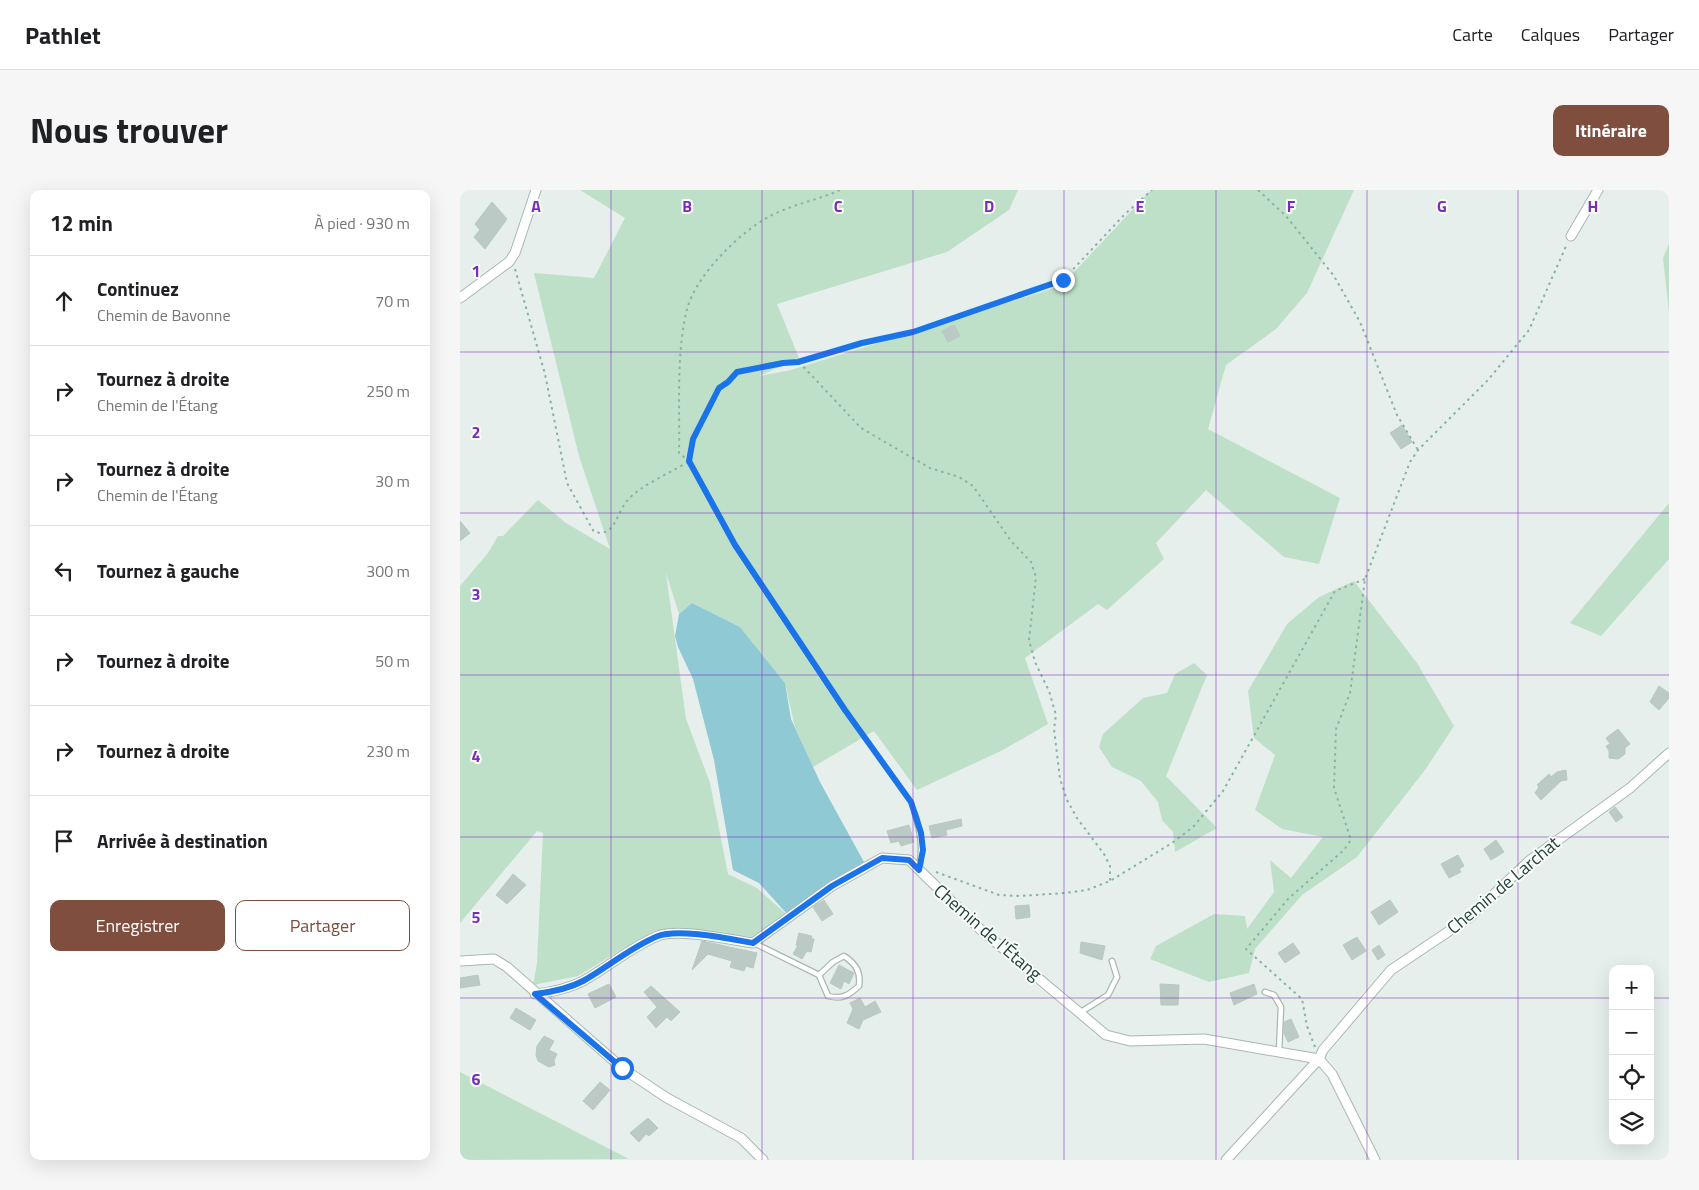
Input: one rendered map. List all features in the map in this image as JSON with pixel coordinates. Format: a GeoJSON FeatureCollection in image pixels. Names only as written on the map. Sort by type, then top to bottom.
{"type":"FeatureCollection","features":[{"type":"Feature","properties":{"kind":"street"},"geometry":{"type":"LineString","coordinates":[[460,298],[512,257],[536,190]]}},
{"type":"Feature","properties":{"kind":"street"},"geometry":{"type":"LineString","coordinates":[[1571,236],[1598,190]]}},
{"type":"Feature","properties":{"kind":"street","name":"Chemin de Larchat"},"geometry":{"type":"LineString","coordinates":[[1226,1160],[1319,1059],[1323,1050],[1391,970],[1470,917],[1529,861],[1630,788],[1669,753]]}},
{"type":"Feature","properties":{"kind":"street","name":"Chemin de l'Étang"},"geometry":{"type":"LineString","coordinates":[[753,943],[832,886],[882,858],[909,860],[980,929],[1081,1012],[1106,1035],[1130,1041],[1204,1039],[1319,1059]]}},
{"type":"Feature","properties":{"kind":"street"},"geometry":{"type":"LineString","coordinates":[[535,994],[557,991],[582,982],[607,964],[660,936],[693,934],[753,943]]}},
{"type":"Feature","properties":{"kind":"street"},"geometry":{"type":"LineString","coordinates":[[460,961],[494,959],[509,969],[535,994],[622,1068],[667,1098],[740,1138],[763,1160]]}},
{"type":"Feature","properties":{"kind":"street"},"geometry":{"type":"LineString","coordinates":[[1319,1059],[1332,1074],[1374,1160]]}},
{"type":"Feature","properties":{"kind":"lane"},"geometry":{"type":"LineString","coordinates":[[915,814],[921,833],[923,850],[919,870]]}},
{"type":"Feature","properties":{"kind":"lane"},"geometry":{"type":"LineString","coordinates":[[753,943],[819,975],[828,996],[837,998],[848,996],[859,986],[861,975],[853,962],[844,956],[832,962],[819,975]]}},
{"type":"Feature","properties":{"kind":"lane"},"geometry":{"type":"LineString","coordinates":[[1081,1012],[1108,995],[1116,977],[1112,961]]}},
{"type":"Feature","properties":{"kind":"lane"},"geometry":{"type":"LineString","coordinates":[[1265,992],[1274,994],[1282,1007],[1279,1053]]}},
{"type":"Feature","properties":{"kind":"path"},"geometry":{"type":"LineString","coordinates":[[840,190],[767,218],[744,233],[721,256],[695,290],[688,309],[682,344],[679,453],[689,461],[735,545],[845,710],[911,802],[915,814]]}},
{"type":"Feature","properties":{"kind":"path"},"geometry":{"type":"LineString","coordinates":[[512,257],[545,374],[567,483],[585,519],[594,532],[603,534],[611,530],[627,501],[645,486],[666,476],[689,461],[693,439],[719,388],[737,372],[798,362],[862,343],[913,332],[1063,280],[1125,214],[1152,190]]}},
{"type":"Feature","properties":{"kind":"path"},"geometry":{"type":"LineString","coordinates":[[1258,190],[1286,216],[1334,276],[1360,322],[1397,415],[1418,450]]}},
{"type":"Feature","properties":{"kind":"path"},"geometry":{"type":"LineString","coordinates":[[1319,1059],[1307,1026],[1302,999],[1246,949],[1289,898],[1344,850],[1351,840],[1334,788],[1336,729],[1350,693],[1365,579],[1410,462],[1418,450],[1488,380],[1530,330],[1571,236]]}},
{"type":"Feature","properties":{"kind":"path"},"geometry":{"type":"LineString","coordinates":[[798,362],[861,428],[930,468],[959,477],[973,486],[1011,540],[1031,562],[1036,577],[1030,640],[1035,662],[1049,691],[1056,715],[1054,730],[1057,763],[1067,800],[1077,818],[1104,854],[1110,866],[1110,881]]}},
{"type":"Feature","properties":{"kind":"path"},"geometry":{"type":"LineString","coordinates":[[919,870],[928,869],[999,895],[1019,896],[1086,890],[1110,881],[1172,844],[1193,827],[1223,791],[1335,591],[1365,579]]}},
{"type":"Feature","properties":{"kind":"green space"},"geometry":{"type":"Polygon","coordinates":[[[580,190],[1018,190],[1009,210],[947,252],[777,304],[799,358],[759,376],[791,370],[1061,286],[1151,190],[1354,190],[1307,293],[1276,329],[1226,365],[1208,429],[1340,498],[1319,564],[1284,557],[1206,490],[1156,543],[1164,559],[1107,610],[1098,604],[1025,658],[1048,724],[1003,750],[917,790],[874,731],[813,767],[795,727],[785,683],[740,627],[692,603],[679,614],[666,573],[686,719],[710,783],[728,874],[757,888],[785,913],[753,937],[668,930],[624,948],[578,976],[533,985],[537,963],[543,833],[537,831],[460,923],[460,586],[488,553],[498,536],[503,536],[538,500],[566,523],[610,549],[579,456],[534,273],[594,278],[625,218],[580,190]]]}},
{"type":"Feature","properties":{"kind":"green space"},"geometry":{"type":"Polygon","coordinates":[[[1669,244],[1669,312],[1663,258],[1669,244]]]}},
{"type":"Feature","properties":{"kind":"green space"},"geometry":{"type":"Polygon","coordinates":[[[1669,503],[1669,559],[1601,636],[1570,623],[1669,503]]]}},
{"type":"Feature","properties":{"kind":"green space"},"geometry":{"type":"Polygon","coordinates":[[[1354,581],[1417,663],[1454,726],[1425,770],[1357,857],[1302,895],[1255,949],[1249,973],[1209,982],[1150,959],[1156,946],[1214,914],[1245,916],[1247,929],[1274,892],[1270,860],[1291,878],[1323,837],[1282,829],[1255,810],[1275,755],[1254,738],[1248,691],[1287,624],[1319,597],[1354,581]]]}},
{"type":"Feature","properties":{"kind":"green space"},"geometry":{"type":"Polygon","coordinates":[[[1194,663],[1207,675],[1166,776],[1217,828],[1175,852],[1173,832],[1162,820],[1158,802],[1141,781],[1112,767],[1099,747],[1103,734],[1143,698],[1167,693],[1175,674],[1194,663]]]}},
{"type":"Feature","properties":{"kind":"green space"},"geometry":{"type":"Polygon","coordinates":[[[460,1072],[629,1159],[460,1160],[460,1072]]]}},
{"type":"Feature","properties":{"kind":"water"},"geometry":{"type":"Polygon","coordinates":[[[692,603],[740,627],[785,683],[791,719],[820,782],[864,862],[788,915],[759,883],[733,870],[714,760],[693,679],[675,636],[679,614],[692,603]]]}},
{"type":"Feature","properties":{"kind":"building"},"geometry":{"type":"Polygon","coordinates":[[[492,202],[507,219],[485,249],[474,237],[480,230],[475,224],[492,202]]]}},
{"type":"Feature","properties":{"kind":"building"},"geometry":{"type":"Polygon","coordinates":[[[954,325],[960,336],[948,342],[942,331],[954,325]]]}},
{"type":"Feature","properties":{"kind":"building"},"geometry":{"type":"Polygon","coordinates":[[[1402,425],[1412,442],[1401,449],[1390,433],[1402,425]]]}},
{"type":"Feature","properties":{"kind":"building"},"geometry":{"type":"Polygon","coordinates":[[[460,521],[470,533],[460,541],[460,521]]]}},
{"type":"Feature","properties":{"kind":"building"},"geometry":{"type":"Polygon","coordinates":[[[1659,686],[1669,693],[1669,698],[1659,710],[1650,702],[1659,686]]]}},
{"type":"Feature","properties":{"kind":"building"},"geometry":{"type":"Polygon","coordinates":[[[1618,729],[1630,744],[1625,748],[1625,754],[1618,759],[1609,758],[1609,751],[1606,746],[1610,744],[1606,738],[1618,729]]]}},
{"type":"Feature","properties":{"kind":"building"},"geometry":{"type":"Polygon","coordinates":[[[1566,770],[1567,780],[1561,781],[1541,800],[1535,793],[1539,787],[1537,785],[1549,774],[1551,777],[1557,772],[1566,770]]]}},
{"type":"Feature","properties":{"kind":"building"},"geometry":{"type":"Polygon","coordinates":[[[1615,807],[1623,817],[1616,822],[1609,812],[1615,807]]]}},
{"type":"Feature","properties":{"kind":"building"},"geometry":{"type":"Polygon","coordinates":[[[961,819],[962,826],[946,830],[947,835],[932,838],[929,826],[961,819]]]}},
{"type":"Feature","properties":{"kind":"building"},"geometry":{"type":"Polygon","coordinates":[[[909,825],[914,842],[901,846],[899,841],[891,843],[887,831],[909,825]]]}},
{"type":"Feature","properties":{"kind":"building"},"geometry":{"type":"Polygon","coordinates":[[[1496,840],[1504,852],[1491,860],[1484,849],[1496,840]]]}},
{"type":"Feature","properties":{"kind":"building"},"geometry":{"type":"Polygon","coordinates":[[[1458,855],[1464,866],[1459,869],[1461,872],[1449,878],[1441,864],[1458,855]]]}},
{"type":"Feature","properties":{"kind":"building"},"geometry":{"type":"Polygon","coordinates":[[[513,874],[526,885],[507,904],[496,895],[513,874]]]}},
{"type":"Feature","properties":{"kind":"building"},"geometry":{"type":"Polygon","coordinates":[[[824,900],[833,914],[822,921],[813,907],[824,900]]]}},
{"type":"Feature","properties":{"kind":"building"},"geometry":{"type":"Polygon","coordinates":[[[1390,900],[1398,912],[1379,925],[1371,912],[1390,900]]]}},
{"type":"Feature","properties":{"kind":"building"},"geometry":{"type":"Polygon","coordinates":[[[1029,905],[1030,917],[1016,919],[1015,906],[1029,905]]]}},
{"type":"Feature","properties":{"kind":"building"},"geometry":{"type":"Polygon","coordinates":[[[799,933],[812,936],[811,939],[814,939],[811,952],[807,951],[802,959],[793,954],[798,945],[796,945],[799,933]]]}},
{"type":"Feature","properties":{"kind":"building"},"geometry":{"type":"Polygon","coordinates":[[[1357,937],[1366,951],[1352,960],[1343,945],[1357,937]]]}},
{"type":"Feature","properties":{"kind":"building"},"geometry":{"type":"Polygon","coordinates":[[[702,941],[757,953],[753,968],[746,966],[744,971],[730,967],[732,961],[708,954],[692,970],[702,941]]]}},
{"type":"Feature","properties":{"kind":"building"},"geometry":{"type":"Polygon","coordinates":[[[1081,942],[1105,946],[1102,960],[1080,953],[1081,942]]]}},
{"type":"Feature","properties":{"kind":"building"},"geometry":{"type":"Polygon","coordinates":[[[1293,943],[1300,953],[1285,963],[1278,953],[1293,943]]]}},
{"type":"Feature","properties":{"kind":"building"},"geometry":{"type":"Polygon","coordinates":[[[1379,945],[1385,955],[1378,960],[1372,950],[1379,945]]]}},
{"type":"Feature","properties":{"kind":"building"},"geometry":{"type":"Polygon","coordinates":[[[839,965],[854,973],[849,984],[844,981],[841,989],[830,983],[839,965]]]}},
{"type":"Feature","properties":{"kind":"building"},"geometry":{"type":"Polygon","coordinates":[[[478,975],[480,985],[460,988],[460,978],[478,975]]]}},
{"type":"Feature","properties":{"kind":"building"},"geometry":{"type":"Polygon","coordinates":[[[609,984],[616,997],[595,1008],[588,994],[609,984]]]}},
{"type":"Feature","properties":{"kind":"building"},"geometry":{"type":"Polygon","coordinates":[[[1160,984],[1179,985],[1178,1005],[1161,1005],[1160,984]]]}},
{"type":"Feature","properties":{"kind":"building"},"geometry":{"type":"Polygon","coordinates":[[[1254,984],[1257,994],[1234,1005],[1230,993],[1254,984]]]}},
{"type":"Feature","properties":{"kind":"building"},"geometry":{"type":"Polygon","coordinates":[[[651,986],[680,1012],[671,1021],[667,1017],[656,1028],[647,1017],[657,1007],[644,992],[651,986]]]}},
{"type":"Feature","properties":{"kind":"building"},"geometry":{"type":"Polygon","coordinates":[[[860,998],[865,1007],[875,1001],[881,1012],[863,1020],[859,1029],[847,1023],[853,1009],[850,1003],[860,998]]]}},
{"type":"Feature","properties":{"kind":"building"},"geometry":{"type":"Polygon","coordinates":[[[516,1008],[536,1020],[530,1030],[510,1018],[516,1008]]]}},
{"type":"Feature","properties":{"kind":"building"},"geometry":{"type":"Polygon","coordinates":[[[1291,1019],[1299,1037],[1288,1042],[1284,1033],[1284,1022],[1291,1019]]]}},
{"type":"Feature","properties":{"kind":"building"},"geometry":{"type":"Polygon","coordinates":[[[544,1036],[554,1041],[549,1050],[557,1054],[554,1060],[555,1065],[549,1067],[538,1061],[536,1055],[537,1046],[544,1036]]]}},
{"type":"Feature","properties":{"kind":"building"},"geometry":{"type":"Polygon","coordinates":[[[600,1082],[610,1090],[593,1110],[583,1101],[600,1082]]]}},
{"type":"Feature","properties":{"kind":"building"},"geometry":{"type":"Polygon","coordinates":[[[648,1118],[658,1128],[649,1136],[646,1134],[639,1142],[630,1133],[648,1118]]]}},
{"type":"Feature","properties":{"kind":"route"},"geometry":{"type":"LineString","coordinates":[[622,1068],[535,994],[557,991],[582,982],[607,964],[660,936],[693,934],[753,943],[832,886],[882,858],[909,860],[919,870],[923,850],[921,833],[911,802],[845,710],[815,662],[735,545],[689,461],[693,439],[719,388],[737,372],[798,362],[862,343],[913,332],[992,307],[1063,280]]}}]}
